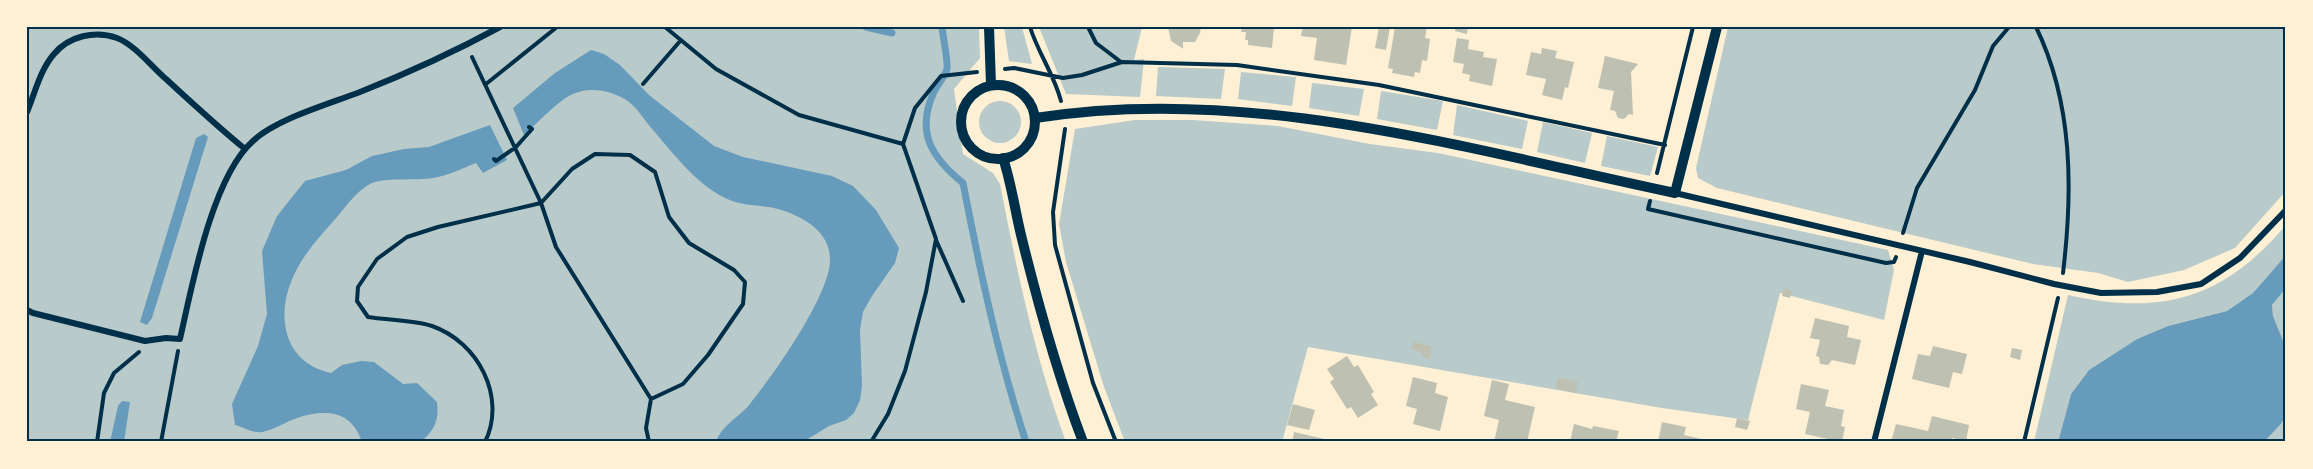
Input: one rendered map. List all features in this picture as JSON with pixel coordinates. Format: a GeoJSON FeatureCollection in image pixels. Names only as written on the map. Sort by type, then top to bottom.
{"type":"FeatureCollection","features":[{"type":"Feature","properties":{"kind":"street"},"geometry":{"type":"LineString","coordinates":[[27,310],[145,341],[180,339],[215,206],[232,169],[245,149],[262,134],[284,122],[395,78],[500,27]]}},
{"type":"Feature","properties":{"kind":"street"},"geometry":{"type":"LineString","coordinates":[[989,27],[991,85]]}},
{"type":"Feature","properties":{"kind":"street"},"geometry":{"type":"LineString","coordinates":[[1675,193],[1717,27]]}},
{"type":"Feature","properties":{"kind":"street"},"geometry":{"type":"LineString","coordinates":[[27,112],[43,72],[62,46],[80,37],[105,35],[128,44],[245,149]]}},
{"type":"Feature","properties":{"kind":"street"},"geometry":{"type":"LineString","coordinates":[[991,85],[1003,85],[1024,96],[1032,106],[1035,118],[1030,139],[1014,155],[1003,158],[991,158],[979,153],[969,145],[963,134],[961,122],[963,109],[969,98],[979,90],[991,85]]}},
{"type":"Feature","properties":{"kind":"street"},"geometry":{"type":"LineString","coordinates":[[1035,118],[1115,110],[1182,109],[1236,111],[1336,123],[1443,143],[1675,193],[1970,262],[2061,286],[2101,293],[2157,292],[2201,284],[2240,258],[2286,210]]}},
{"type":"Feature","properties":{"kind":"street"},"geometry":{"type":"LineString","coordinates":[[1003,158],[1034,289],[1062,385],[1083,442]]}},
{"type":"Feature","properties":{"kind":"street"},"geometry":{"type":"LineString","coordinates":[[1874,442],[1922,251]]}},
{"type":"Feature","properties":{"kind":"path"},"geometry":{"type":"LineString","coordinates":[[486,84],[557,27]]}},
{"type":"Feature","properties":{"kind":"path"},"geometry":{"type":"LineString","coordinates":[[665,27],[716,69],[799,115],[903,144]]}},
{"type":"Feature","properties":{"kind":"path"},"geometry":{"type":"LineString","coordinates":[[1030,27],[1034,40],[1055,78],[1064,114],[1066,132],[1053,212],[1055,245],[1093,383],[1116,442]]}},
{"type":"Feature","properties":{"kind":"path"},"geometry":{"type":"LineString","coordinates":[[1088,27],[1096,43],[1122,62]]}},
{"type":"Feature","properties":{"kind":"path"},"geometry":{"type":"LineString","coordinates":[[1693,27],[1648,209],[1886,263],[1894,262],[1901,246],[1917,188],[1975,90],[1993,46],[2009,27]]}},
{"type":"Feature","properties":{"kind":"path"},"geometry":{"type":"LineString","coordinates":[[2024,442],[2061,286],[2068,231],[2069,167],[2061,99],[2049,55],[2036,27]]}},
{"type":"Feature","properties":{"kind":"path"},"geometry":{"type":"LineString","coordinates":[[643,84],[681,40]]}},
{"type":"Feature","properties":{"kind":"path"},"geometry":{"type":"LineString","coordinates":[[466,45],[541,203],[556,247],[651,399],[646,428],[649,442]]}},
{"type":"Feature","properties":{"kind":"path"},"geometry":{"type":"LineString","coordinates":[[1055,78],[1082,75],[1122,62],[1237,65],[1284,71],[1308,77],[1379,85],[1665,145]]}},
{"type":"Feature","properties":{"kind":"path"},"geometry":{"type":"LineString","coordinates":[[946,75],[942,76],[915,108],[903,144],[936,239],[963,301]]}},
{"type":"Feature","properties":{"kind":"path"},"geometry":{"type":"LineString","coordinates":[[494,159],[496,161],[516,147],[532,129],[529,127]]}},
{"type":"Feature","properties":{"kind":"path"},"geometry":{"type":"LineString","coordinates":[[485,442],[491,424],[492,404],[488,381],[476,356],[450,334],[431,325],[368,317],[357,301],[358,287],[377,259],[407,237],[438,227],[541,203],[572,169],[595,153],[630,155],[655,172],[669,217],[689,243],[734,270],[745,282],[743,304],[708,354],[683,384],[651,399]]}},
{"type":"Feature","properties":{"kind":"path"},"geometry":{"type":"LineString","coordinates":[[871,442],[888,414],[905,371],[926,292],[936,239]]}},
{"type":"Feature","properties":{"kind":"path"},"geometry":{"type":"LineString","coordinates":[[161,442],[180,339]]}},
{"type":"Feature","properties":{"kind":"path"},"geometry":{"type":"LineString","coordinates":[[97,442],[104,393],[114,373],[141,351],[145,341]]}},
{"type":"Feature","properties":{"kind":"shaded area"},"geometry":{"type":"Polygon","coordinates":[[[27,27],[979,27],[980,58],[954,89],[963,154],[993,173],[1000,184],[1036,346],[1066,442],[27,442],[27,27]]]}},
{"type":"Feature","properties":{"kind":"shaded area"},"geometry":{"type":"Polygon","coordinates":[[[1004,27],[1022,27],[1032,64],[1009,61],[1004,27]]]}},
{"type":"Feature","properties":{"kind":"shaded area"},"geometry":{"type":"Polygon","coordinates":[[[1039,27],[1142,27],[1134,60],[1144,59],[1140,97],[1066,94],[1039,27]]]}},
{"type":"Feature","properties":{"kind":"shaded area"},"geometry":{"type":"Polygon","coordinates":[[[1728,27],[2286,27],[2286,191],[2235,248],[2184,270],[2128,282],[2098,273],[2033,264],[1717,188],[1698,178],[1696,168],[1728,27]]]}},
{"type":"Feature","properties":{"kind":"shaded area"},"geometry":{"type":"Polygon","coordinates":[[[1158,67],[1225,69],[1221,99],[1156,96],[1158,67]]]}},
{"type":"Feature","properties":{"kind":"shaded area"},"geometry":{"type":"Polygon","coordinates":[[[1241,72],[1296,77],[1292,106],[1238,99],[1241,72]]]}},
{"type":"Feature","properties":{"kind":"shaded area"},"geometry":{"type":"Polygon","coordinates":[[[1312,83],[1364,89],[1359,116],[1309,108],[1312,83]]]}},
{"type":"Feature","properties":{"kind":"shaded area"},"geometry":{"type":"Polygon","coordinates":[[[1381,91],[1443,101],[1437,130],[1377,119],[1381,91]]]}},
{"type":"Feature","properties":{"kind":"shaded area"},"geometry":{"type":"Polygon","coordinates":[[[1000,101],[1015,107],[1021,122],[1015,137],[1000,143],[985,137],[979,122],[985,107],[1000,101]]]}},
{"type":"Feature","properties":{"kind":"shaded area"},"geometry":{"type":"Polygon","coordinates":[[[1457,105],[1528,121],[1522,149],[1453,135],[1457,105]]]}},
{"type":"Feature","properties":{"kind":"shaded area"},"geometry":{"type":"Polygon","coordinates":[[[1135,120],[1192,120],[1278,126],[1370,144],[1438,153],[1888,250],[1894,270],[1884,320],[1780,293],[1748,420],[1662,408],[1308,347],[1282,442],[1125,442],[1104,387],[1066,262],[1059,224],[1075,129],[1135,120]]]}},
{"type":"Feature","properties":{"kind":"shaded area"},"geometry":{"type":"Polygon","coordinates":[[[1543,122],[1592,133],[1585,163],[1537,152],[1543,122]]]}},
{"type":"Feature","properties":{"kind":"shaded area"},"geometry":{"type":"Polygon","coordinates":[[[1607,136],[1658,147],[1650,176],[1601,166],[1607,136]]]}},
{"type":"Feature","properties":{"kind":"shaded area"},"geometry":{"type":"Polygon","coordinates":[[[2286,225],[2286,255],[2253,293],[2227,311],[2168,326],[2137,339],[2089,370],[2071,394],[2058,442],[2034,442],[2068,295],[2102,301],[2133,303],[2162,302],[2189,296],[2239,270],[2286,225]]]}},
{"type":"Feature","properties":{"kind":"shaded area"},"geometry":{"type":"Polygon","coordinates":[[[2286,288],[2286,348],[2273,316],[2272,305],[2286,288]]]}},
{"type":"Feature","properties":{"kind":"shaded area"},"geometry":{"type":"Polygon","coordinates":[[[2286,415],[2286,442],[2264,442],[2281,424],[2286,415]]]}},
{"type":"Feature","properties":{"kind":"water"},"geometry":{"type":"Polygon","coordinates":[[[591,50],[604,54],[620,65],[649,95],[714,146],[743,157],[832,176],[853,186],[876,210],[899,248],[895,263],[863,312],[860,330],[862,386],[860,400],[854,413],[846,420],[829,426],[803,442],[716,442],[722,431],[759,392],[785,356],[811,313],[828,274],[830,259],[828,248],[818,230],[800,217],[779,209],[736,202],[714,192],[669,149],[632,105],[616,95],[594,90],[573,94],[554,107],[524,135],[513,108],[555,73],[591,50]]]}},
{"type":"Feature","properties":{"kind":"water"},"geometry":{"type":"Polygon","coordinates":[[[490,125],[507,160],[483,173],[476,163],[438,177],[370,184],[356,195],[313,244],[294,275],[288,290],[285,306],[287,335],[293,348],[302,359],[315,368],[331,373],[342,365],[361,361],[374,362],[403,384],[417,383],[437,402],[437,420],[430,433],[421,442],[362,442],[351,423],[344,418],[327,413],[297,418],[262,432],[235,425],[232,404],[258,346],[267,314],[262,251],[277,216],[305,181],[346,170],[372,156],[404,149],[429,147],[490,125]]]}},
{"type":"Feature","properties":{"kind":"water"},"geometry":{"type":"Polygon","coordinates":[[[204,134],[208,137],[152,318],[147,325],[140,322],[196,138],[204,134]]]}},
{"type":"Feature","properties":{"kind":"water"},"geometry":{"type":"Polygon","coordinates":[[[2286,255],[2286,288],[2272,305],[2273,316],[2286,348],[2286,415],[2281,424],[2264,442],[2058,442],[2071,394],[2089,370],[2137,339],[2168,326],[2227,311],[2253,293],[2286,255]]]}},
{"type":"Feature","properties":{"kind":"water"},"geometry":{"type":"Polygon","coordinates":[[[122,401],[130,402],[124,442],[110,442],[118,406],[122,401]]]}},
{"type":"Feature","properties":{"kind":"building"},"geometry":{"type":"Polygon","coordinates":[[[1168,27],[1201,27],[1195,42],[1183,42],[1183,49],[1171,41],[1168,27]]]}},
{"type":"Feature","properties":{"kind":"building"},"geometry":{"type":"Polygon","coordinates":[[[1242,27],[1274,27],[1272,48],[1248,45],[1248,40],[1245,40],[1246,32],[1241,32],[1242,27]]]}},
{"type":"Feature","properties":{"kind":"building"},"geometry":{"type":"Polygon","coordinates":[[[1303,27],[1352,27],[1346,65],[1314,60],[1317,38],[1301,36],[1303,27]]]}},
{"type":"Feature","properties":{"kind":"building"},"geometry":{"type":"Polygon","coordinates":[[[1379,27],[1390,27],[1386,50],[1375,48],[1379,27]]]}},
{"type":"Feature","properties":{"kind":"building"},"geometry":{"type":"Polygon","coordinates":[[[1395,27],[1427,27],[1425,38],[1430,39],[1427,61],[1422,60],[1420,73],[1415,72],[1414,77],[1392,73],[1393,69],[1388,68],[1395,27]]]}},
{"type":"Feature","properties":{"kind":"building"},"geometry":{"type":"Polygon","coordinates":[[[1456,27],[1468,27],[1467,34],[1455,31],[1456,27]]]}},
{"type":"Feature","properties":{"kind":"building"},"geometry":{"type":"Polygon","coordinates":[[[1457,38],[1469,40],[1468,49],[1484,52],[1483,57],[1497,59],[1492,86],[1469,81],[1470,75],[1462,73],[1464,64],[1453,62],[1457,38]]]}},
{"type":"Feature","properties":{"kind":"building"},"geometry":{"type":"Polygon","coordinates":[[[1542,48],[1557,51],[1555,58],[1574,62],[1568,88],[1565,87],[1562,100],[1542,95],[1546,79],[1526,75],[1531,52],[1541,54],[1542,48]]]}},
{"type":"Feature","properties":{"kind":"building"},"geometry":{"type":"Polygon","coordinates":[[[1605,56],[1638,64],[1631,72],[1633,115],[1629,114],[1624,119],[1618,118],[1615,111],[1610,110],[1614,91],[1598,88],[1605,56]]]}},
{"type":"Feature","properties":{"kind":"building"},"geometry":{"type":"Polygon","coordinates":[[[1784,288],[1792,290],[1790,298],[1782,296],[1784,288]]]}},
{"type":"Feature","properties":{"kind":"building"},"geometry":{"type":"Polygon","coordinates":[[[1815,318],[1849,326],[1847,337],[1861,340],[1855,365],[1832,360],[1828,365],[1820,364],[1819,357],[1816,356],[1820,340],[1810,338],[1815,318]]]}},
{"type":"Feature","properties":{"kind":"building"},"geometry":{"type":"Polygon","coordinates":[[[1413,342],[1432,346],[1429,359],[1421,357],[1422,352],[1411,349],[1413,342]]]}},
{"type":"Feature","properties":{"kind":"building"},"geometry":{"type":"Polygon","coordinates":[[[1933,346],[1967,354],[1962,374],[1953,372],[1949,388],[1912,379],[1918,354],[1930,356],[1933,346]]]}},
{"type":"Feature","properties":{"kind":"building"},"geometry":{"type":"Polygon","coordinates":[[[2012,348],[2022,350],[2020,360],[2010,357],[2012,348]]]}},
{"type":"Feature","properties":{"kind":"building"},"geometry":{"type":"Polygon","coordinates":[[[1347,356],[1354,367],[1358,365],[1374,392],[1371,394],[1378,405],[1358,418],[1351,407],[1347,409],[1330,382],[1334,379],[1327,369],[1347,356]]]}},
{"type":"Feature","properties":{"kind":"building"},"geometry":{"type":"Polygon","coordinates":[[[1413,377],[1437,383],[1435,393],[1448,397],[1440,431],[1413,424],[1417,409],[1406,406],[1413,377]]]}},
{"type":"Feature","properties":{"kind":"building"},"geometry":{"type":"Polygon","coordinates":[[[1558,377],[1578,382],[1575,393],[1555,388],[1558,377]]]}},
{"type":"Feature","properties":{"kind":"building"},"geometry":{"type":"Polygon","coordinates":[[[1492,380],[1509,384],[1505,400],[1535,407],[1527,442],[1494,442],[1499,420],[1484,416],[1492,380]]]}},
{"type":"Feature","properties":{"kind":"building"},"geometry":{"type":"Polygon","coordinates":[[[1801,384],[1829,390],[1825,406],[1844,410],[1841,426],[1845,427],[1842,442],[1805,434],[1810,412],[1796,409],[1801,384]]]}},
{"type":"Feature","properties":{"kind":"building"},"geometry":{"type":"Polygon","coordinates":[[[1293,404],[1315,410],[1309,430],[1287,425],[1293,404]]]}},
{"type":"Feature","properties":{"kind":"building"},"geometry":{"type":"Polygon","coordinates":[[[1932,416],[1969,425],[1966,441],[1952,438],[1951,442],[1891,442],[1896,424],[1928,431],[1932,416]]]}},
{"type":"Feature","properties":{"kind":"building"},"geometry":{"type":"Polygon","coordinates":[[[1737,418],[1750,421],[1747,430],[1735,427],[1737,418]]]}},
{"type":"Feature","properties":{"kind":"building"},"geometry":{"type":"Polygon","coordinates":[[[1662,422],[1686,427],[1684,435],[1706,440],[1706,442],[1658,442],[1662,422]]]}},
{"type":"Feature","properties":{"kind":"building"},"geometry":{"type":"Polygon","coordinates":[[[1574,424],[1592,429],[1593,426],[1619,431],[1616,442],[1570,442],[1574,424]]]}},
{"type":"Feature","properties":{"kind":"building"},"geometry":{"type":"Polygon","coordinates":[[[1294,432],[1333,441],[1333,442],[1292,442],[1294,432]]]}},
{"type":"Feature","properties":{"kind":"waterway"},"geometry":{"type":"LineString","coordinates":[[866,27],[892,33]]}},
{"type":"Feature","properties":{"kind":"waterway"},"geometry":{"type":"LineString","coordinates":[[942,27],[947,69],[934,91],[928,108],[927,133],[935,154],[963,183],[998,346],[1026,442]]}}]}
